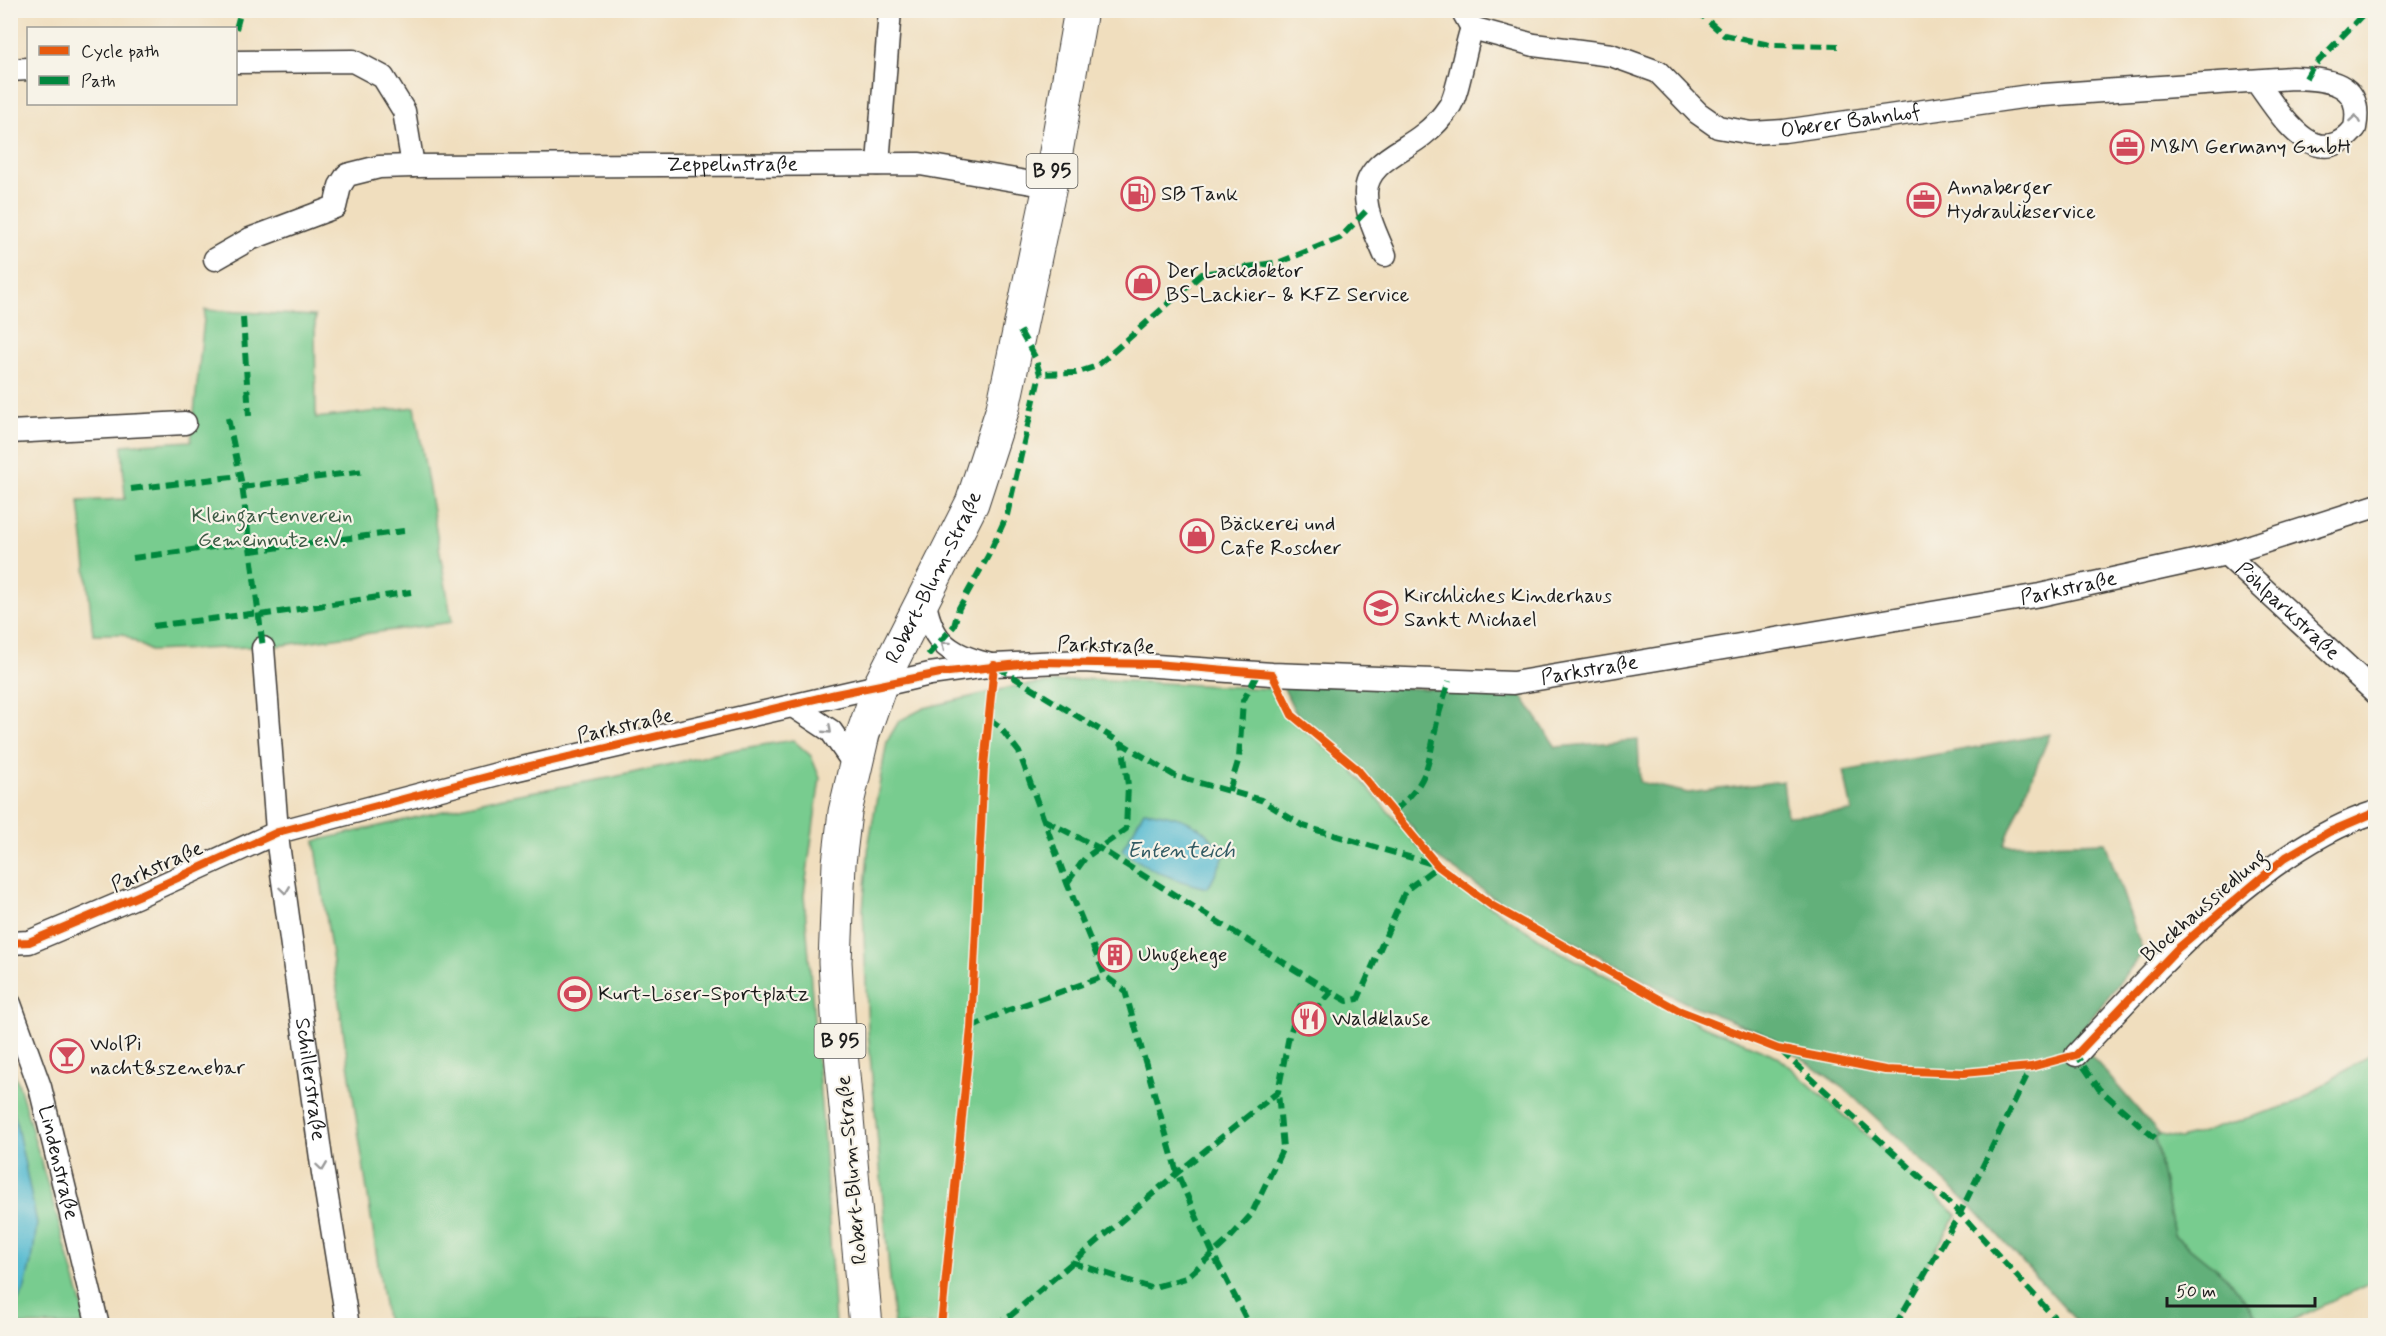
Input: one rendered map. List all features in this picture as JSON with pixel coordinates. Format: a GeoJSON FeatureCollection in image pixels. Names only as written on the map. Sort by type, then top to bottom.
{"type":"FeatureCollection","features":[{"type":"Feature","properties":{"kind":"main road","name":"Robert-Blum-Straße"},"geometry":{"type":"LineString","coordinates":[[866,1326],[838,1031],[835,962],[839,863],[854,764],[880,685],[958,534],[984,471],[1012,369],[1050,186],[1081,10]]}},
{"type":"Feature","properties":{"kind":"street"},"geometry":{"type":"LineString","coordinates":[[878,164],[890,10]]}},
{"type":"Feature","properties":{"kind":"street","name":"Oberer Bahnhof"},"geometry":{"type":"LineString","coordinates":[[1385,255],[1368,209],[1365,192],[1368,180],[1376,167],[1425,134],[1451,106],[1464,50],[1467,19],[1534,45],[1611,55],[1658,72],[1698,113],[1718,127],[1752,133],[1784,131],[2029,96],[2230,80],[2256,81]]}},
{"type":"Feature","properties":{"kind":"street"},"geometry":{"type":"LineString","coordinates":[[237,62],[353,61],[383,77],[404,111],[413,166]]}},
{"type":"Feature","properties":{"kind":"street"},"geometry":{"type":"LineString","coordinates":[[10,70],[27,69]]}},
{"type":"Feature","properties":{"kind":"street","name":"Zeppelinstraße"},"geometry":{"type":"LineString","coordinates":[[215,259],[250,239],[335,207],[340,186],[347,175],[379,168],[920,164],[1050,186]]}},
{"type":"Feature","properties":{"kind":"street"},"geometry":{"type":"LineString","coordinates":[[10,432],[185,423]]}},
{"type":"Feature","properties":{"kind":"street","name":"Parkstraße"},"geometry":{"type":"LineString","coordinates":[[10,943],[29,942],[138,896],[278,832],[505,772],[880,685],[994,665],[1094,662],[1265,674],[1513,683],[2040,595],[2226,554],[2376,506]]}},
{"type":"Feature","properties":{"kind":"street","name":"Pöhlparkstraße"},"geometry":{"type":"LineString","coordinates":[[2226,554],[2376,693]]}},
{"type":"Feature","properties":{"kind":"street"},"geometry":{"type":"LineString","coordinates":[[924,597],[927,620],[940,641],[959,655],[994,665]]}},
{"type":"Feature","properties":{"kind":"street"},"geometry":{"type":"LineString","coordinates":[[262,648],[278,832]]}},
{"type":"Feature","properties":{"kind":"street"},"geometry":{"type":"LineString","coordinates":[[793,706],[831,731],[854,764]]}},
{"type":"Feature","properties":{"kind":"street","name":"Blockhaussiedlung"},"geometry":{"type":"LineString","coordinates":[[2076,1055],[2176,949],[2277,864],[2329,831],[2376,812]]}},
{"type":"Feature","properties":{"kind":"street","name":"Schillerstraße"},"geometry":{"type":"LineString","coordinates":[[278,832],[323,1173],[348,1326]]}},
{"type":"Feature","properties":{"kind":"street","name":"Lindenstraße"},"geometry":{"type":"LineString","coordinates":[[10,1004],[40,1088],[98,1326]]}},
{"type":"Feature","properties":{"kind":"green space","name":"Kleingartenverein Gemeinnutz e.V."},"geometry":{"type":"Polygon","coordinates":[[[205,310],[315,316],[316,418],[415,407],[452,622],[276,646],[150,651],[123,634],[93,634],[79,501],[125,499],[122,445],[191,441],[205,310]]]}},
{"type":"Feature","properties":{"kind":"green space"},"geometry":{"type":"Polygon","coordinates":[[[1089,679],[1272,689],[1289,718],[1349,766],[1444,876],[1555,949],[1701,1025],[1777,1056],[1957,1215],[1890,1325],[894,1325],[868,1032],[863,910],[869,842],[887,741],[899,721],[924,708],[1016,686],[1089,679]]]}},
{"type":"Feature","properties":{"kind":"green space"},"geometry":{"type":"Polygon","coordinates":[[[1281,682],[1520,693],[1556,747],[1638,740],[1640,782],[1688,793],[1783,781],[1787,816],[1852,812],[1844,771],[2050,734],[2004,845],[2105,842],[2143,952],[2076,1038],[2160,1135],[2155,1138],[2174,1235],[2228,1279],[2264,1325],[2080,1325],[1973,1208],[1845,1089],[1769,1036],[1684,1002],[1494,898],[1420,845],[1413,828],[1359,766],[1295,712],[1281,682]]]}},
{"type":"Feature","properties":{"kind":"green space","name":"Kurt-Löser-Sportplatz"},"geometry":{"type":"Polygon","coordinates":[[[793,740],[811,756],[820,778],[804,895],[824,1143],[835,1325],[387,1325],[315,841],[503,797],[614,777],[737,749],[793,740]]]}},
{"type":"Feature","properties":{"kind":"green space"},"geometry":{"type":"Polygon","coordinates":[[[2375,1051],[2375,1281],[2282,1325],[2264,1325],[2228,1279],[2174,1235],[2155,1138],[2160,1135],[2180,1139],[2296,1103],[2375,1051]]]}},
{"type":"Feature","properties":{"kind":"green space"},"geometry":{"type":"Polygon","coordinates":[[[10,1061],[19,1085],[88,1325],[11,1325],[10,1061]]]}},
{"type":"Feature","properties":{"kind":"water","name":"Ententeich"},"geometry":{"type":"Polygon","coordinates":[[[1144,811],[1169,815],[1190,822],[1208,834],[1225,854],[1207,888],[1162,874],[1122,850],[1144,811]]]}},
{"type":"Feature","properties":{"kind":"water"},"geometry":{"type":"Polygon","coordinates":[[[11,1109],[14,1112],[37,1223],[33,1254],[24,1291],[11,1312],[11,1109]]]}},
{"type":"Feature","properties":{"kind":"marked path"},"geometry":{"type":"LineString","coordinates":[[237,27],[241,10]]}},
{"type":"Feature","properties":{"kind":"marked path"},"geometry":{"type":"LineString","coordinates":[[1696,10],[1724,35],[1770,45],[1838,46]]}},
{"type":"Feature","properties":{"kind":"marked path"},"geometry":{"type":"LineString","coordinates":[[2306,78],[2312,68],[2367,10]]}},
{"type":"Feature","properties":{"kind":"marked path"},"geometry":{"type":"LineString","coordinates":[[1020,331],[1035,357],[1040,374],[1076,373],[1097,366],[1202,274],[1280,262],[1340,238],[1368,209]]}},
{"type":"Feature","properties":{"kind":"marked path"},"geometry":{"type":"LineString","coordinates":[[243,317],[249,416]]}},
{"type":"Feature","properties":{"kind":"marked path"},"geometry":{"type":"LineString","coordinates":[[928,655],[954,626],[959,608],[988,556],[1007,515],[1040,374]]}},
{"type":"Feature","properties":{"kind":"marked path"},"geometry":{"type":"LineString","coordinates":[[228,418],[242,485],[263,648]]}},
{"type":"Feature","properties":{"kind":"marked path"},"geometry":{"type":"LineString","coordinates":[[242,487],[365,471]]}},
{"type":"Feature","properties":{"kind":"marked path"},"geometry":{"type":"LineString","coordinates":[[131,489],[240,476]]}},
{"type":"Feature","properties":{"kind":"marked path"},"geometry":{"type":"LineString","coordinates":[[251,551],[404,531]]}},
{"type":"Feature","properties":{"kind":"marked path"},"geometry":{"type":"LineString","coordinates":[[133,558],[250,542]]}},
{"type":"Feature","properties":{"kind":"marked path"},"geometry":{"type":"LineString","coordinates":[[260,615],[411,592]]}},
{"type":"Feature","properties":{"kind":"marked path"},"geometry":{"type":"LineString","coordinates":[[153,626],[259,613]]}},
{"type":"Feature","properties":{"kind":"marked path"},"geometry":{"type":"LineString","coordinates":[[997,667],[1175,776],[1261,800],[1303,826],[1436,865]]}},
{"type":"Feature","properties":{"kind":"marked path"},"geometry":{"type":"LineString","coordinates":[[1229,791],[1239,758],[1243,701],[1258,673]]}},
{"type":"Feature","properties":{"kind":"marked path"},"geometry":{"type":"LineString","coordinates":[[1394,811],[1415,790],[1426,771],[1449,681]]}},
{"type":"Feature","properties":{"kind":"marked path"},"geometry":{"type":"LineString","coordinates":[[989,719],[999,726],[1019,752],[1067,883],[1105,976],[1125,991],[1177,1173],[1213,1254],[1250,1326]]}},
{"type":"Feature","properties":{"kind":"marked path"},"geometry":{"type":"LineString","coordinates":[[1067,883],[1085,858],[1126,829],[1128,785],[1122,742]]}},
{"type":"Feature","properties":{"kind":"marked path"},"geometry":{"type":"LineString","coordinates":[[1044,820],[1099,848],[1331,992]]}},
{"type":"Feature","properties":{"kind":"marked path"},"geometry":{"type":"LineString","coordinates":[[993,1326],[1009,1317],[1177,1173],[1278,1092],[1289,1036],[1300,1006],[1318,1007],[1331,992],[1347,1001],[1358,999],[1406,890],[1438,866]]}},
{"type":"Feature","properties":{"kind":"marked path"},"geometry":{"type":"LineString","coordinates":[[971,1028],[1006,1011],[1105,976]]}},
{"type":"Feature","properties":{"kind":"marked path"},"geometry":{"type":"LineString","coordinates":[[1781,1051],[1960,1213],[2062,1326]]}},
{"type":"Feature","properties":{"kind":"marked path"},"geometry":{"type":"LineString","coordinates":[[2072,1056],[2076,1055],[2099,1089],[2155,1138]]}},
{"type":"Feature","properties":{"kind":"marked path"},"geometry":{"type":"LineString","coordinates":[[1895,1326],[1960,1213],[2031,1067]]}},
{"type":"Feature","properties":{"kind":"marked path"},"geometry":{"type":"LineString","coordinates":[[1071,1262],[1151,1288],[1186,1278],[1228,1240],[1251,1215],[1283,1148],[1278,1092]]}},
{"type":"Feature","properties":{"kind":"cycle path"},"geometry":{"type":"LineString","coordinates":[[10,943],[29,942],[138,896],[278,832],[505,772],[836,694],[940,673],[1037,662],[1156,664],[1272,674],[1292,715],[1357,769],[1438,866],[1491,905],[1678,1010],[1778,1049],[1885,1070],[1963,1073],[2031,1067],[2076,1055],[2177,949],[2286,857],[2329,832],[2376,812]]}},
{"type":"Feature","properties":{"kind":"cycle path"},"geometry":{"type":"LineString","coordinates":[[941,1326],[971,1028],[984,766],[994,665]]}},
{"type":"Feature","properties":{"kind":"place","name":"M&M Germany GmbH"},"geometry":{"type":"Point","coordinates":[2127,147]}},
{"type":"Feature","properties":{"kind":"place","name":"SB Tank"},"geometry":{"type":"Point","coordinates":[1138,194]}},
{"type":"Feature","properties":{"kind":"place","name":"Annaberger Hydraulikservice"},"geometry":{"type":"Point","coordinates":[1924,200]}},
{"type":"Feature","properties":{"kind":"place","name":"Der Lackdoktor BS-Lackier- & KFZ Service"},"geometry":{"type":"Point","coordinates":[1143,283]}},
{"type":"Feature","properties":{"kind":"place","name":"Bäckerei und Cafe Roscher"},"geometry":{"type":"Point","coordinates":[1197,536]}},
{"type":"Feature","properties":{"kind":"place","name":"Kirchliches Kinderhaus Sankt Michael"},"geometry":{"type":"Point","coordinates":[1381,608]}},
{"type":"Feature","properties":{"kind":"place","name":"Uhugehege"},"geometry":{"type":"Point","coordinates":[1115,955]}},
{"type":"Feature","properties":{"kind":"place","name":"Kurt-Löser-Sportplatz"},"geometry":{"type":"Point","coordinates":[575,994]}},
{"type":"Feature","properties":{"kind":"place","name":"Waldklause"},"geometry":{"type":"Point","coordinates":[1309,1019]}},
{"type":"Feature","properties":{"kind":"place","name":"WolPi nacht&szenebar"},"geometry":{"type":"Point","coordinates":[67,1056]}}]}
